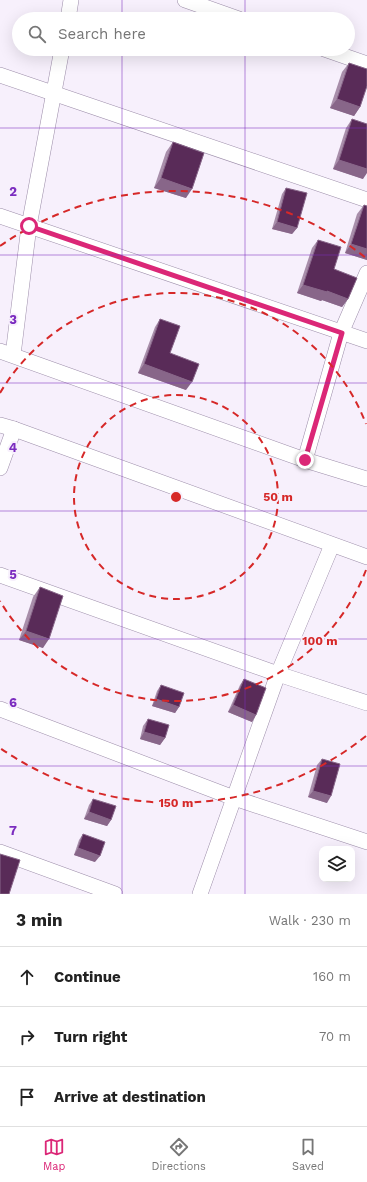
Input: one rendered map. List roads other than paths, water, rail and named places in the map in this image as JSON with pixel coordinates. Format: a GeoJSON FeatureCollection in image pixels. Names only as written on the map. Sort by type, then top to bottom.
{"type":"FeatureCollection","features":[{"type":"Feature","properties":{"kind":"street"},"geometry":{"type":"LineString","coordinates":[[69,12],[71,0]]}},
{"type":"Feature","properties":{"kind":"street"},"geometry":{"type":"LineString","coordinates":[[184,0],[219,12]]}},
{"type":"Feature","properties":{"kind":"street"},"geometry":{"type":"LineString","coordinates":[[61,56],[6,353],[305,460],[367,479]]}},
{"type":"Feature","properties":{"kind":"street"},"geometry":{"type":"LineString","coordinates":[[344,56],[367,64]]}},
{"type":"Feature","properties":{"kind":"street"},"geometry":{"type":"LineString","coordinates":[[0,74],[367,200]]}},
{"type":"Feature","properties":{"kind":"street"},"geometry":{"type":"LineString","coordinates":[[0,216],[367,341]]}},
{"type":"Feature","properties":{"kind":"street"},"geometry":{"type":"LineString","coordinates":[[305,460],[342,333],[367,273]]}},
{"type":"Feature","properties":{"kind":"street"},"geometry":{"type":"LineString","coordinates":[[0,468],[7,427],[367,557]]}},
{"type":"Feature","properties":{"kind":"street"},"geometry":{"type":"LineString","coordinates":[[200,894],[278,674],[332,545]]}},
{"type":"Feature","properties":{"kind":"street"},"geometry":{"type":"LineString","coordinates":[[0,576],[278,674],[367,703]]}},
{"type":"Feature","properties":{"kind":"street"},"geometry":{"type":"LineString","coordinates":[[0,709],[234,798],[367,842]]}},
{"type":"Feature","properties":{"kind":"street"},"geometry":{"type":"LineString","coordinates":[[0,852],[115,894]]}}]}
